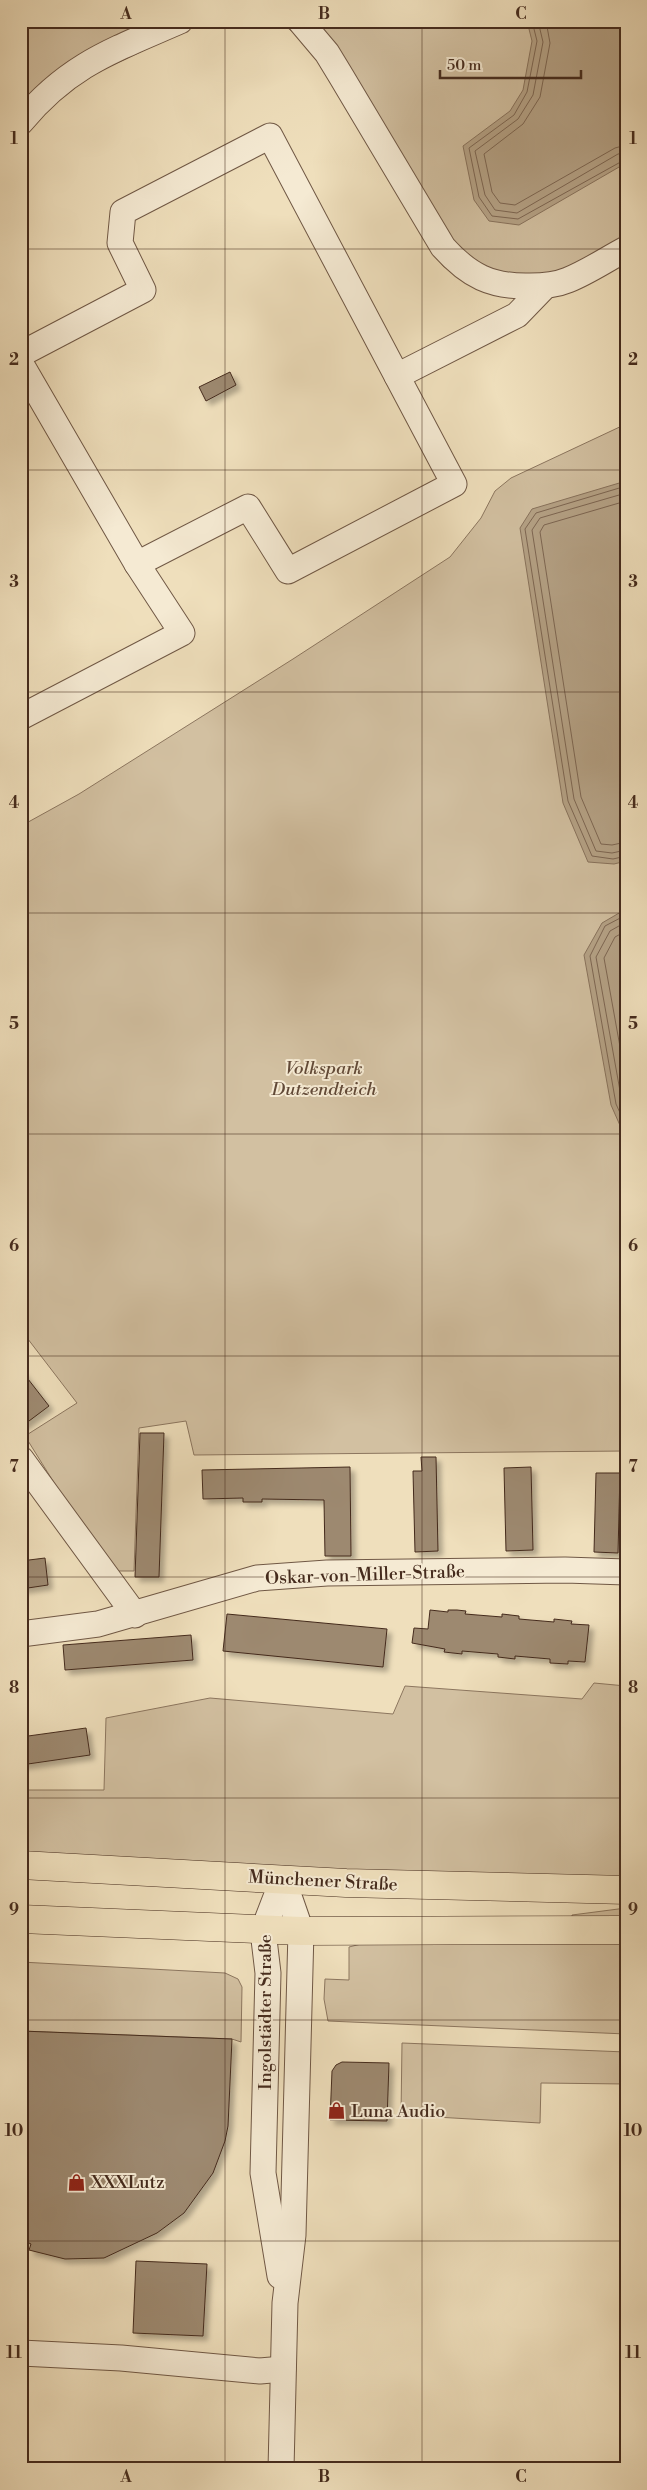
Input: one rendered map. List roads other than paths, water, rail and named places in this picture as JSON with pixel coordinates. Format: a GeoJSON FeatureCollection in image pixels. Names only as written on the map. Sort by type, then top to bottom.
{"type":"FeatureCollection","features":[{"type":"Feature","properties":{"kind":"main road","name":"Münchener Straße"},"geometry":{"type":"LineString","coordinates":[[21,1865],[489,1888],[626,1890]]}},
{"type":"Feature","properties":{"kind":"main road"},"geometry":{"type":"LineString","coordinates":[[21,1919],[301,1931],[626,1930]]}},
{"type":"Feature","properties":{"kind":"street"},"geometry":{"type":"LineString","coordinates":[[21,122],[50,91],[71,73],[98,57],[180,21]]}},
{"type":"Feature","properties":{"kind":"street"},"geometry":{"type":"LineString","coordinates":[[300,21],[332,61],[444,247],[458,263],[476,276],[495,284],[545,286],[567,281],[626,249]]}},
{"type":"Feature","properties":{"kind":"street"},"geometry":{"type":"LineString","coordinates":[[21,354],[143,290],[120,243],[123,212],[270,136],[454,484],[288,571],[248,507],[137,564]]}},
{"type":"Feature","properties":{"kind":"street"},"geometry":{"type":"LineString","coordinates":[[397,376],[517,314],[545,286]]}},
{"type":"Feature","properties":{"kind":"street"},"geometry":{"type":"LineString","coordinates":[[21,364],[137,564],[182,633],[21,717]]}},
{"type":"Feature","properties":{"kind":"street"},"geometry":{"type":"LineString","coordinates":[[21,1459],[136,1615]]}},
{"type":"Feature","properties":{"kind":"street","name":"Oskar-von-Miller-Straße"},"geometry":{"type":"LineString","coordinates":[[21,1634],[98,1624],[136,1615],[194,1595],[257,1578],[327,1573],[386,1572],[565,1570],[626,1572]]}},
{"type":"Feature","properties":{"kind":"street","name":"Ingolstädter Straße"},"geometry":{"type":"LineString","coordinates":[[283,1879],[263,1930],[268,1973],[263,2173],[285,2304]]}},
{"type":"Feature","properties":{"kind":"street","name":"Ingolstädter Straße"},"geometry":{"type":"LineString","coordinates":[[281,2469],[285,2304],[293,2235],[301,1931],[283,1879]]}},
{"type":"Feature","properties":{"kind":"street"},"geometry":{"type":"LineString","coordinates":[[21,2353],[121,2358],[260,2370],[283,2369]]}},
{"type":"Feature","properties":{"kind":"water"},"geometry":{"type":"Polygon","coordinates":[[[527,21],[626,21],[626,163],[519,225],[489,221],[474,200],[463,146],[510,111],[523,90],[532,41],[527,21]]]}},
{"type":"Feature","properties":{"kind":"water"},"geometry":{"type":"Polygon","coordinates":[[[626,481],[626,861],[614,864],[588,862],[563,803],[520,528],[532,509],[626,481]]]}},
{"type":"Feature","properties":{"kind":"water"},"geometry":{"type":"Polygon","coordinates":[[[626,909],[626,1139],[611,1105],[584,955],[602,923],[626,909]]]}},
{"type":"Feature","properties":{"kind":"place","name":"Luna Audio"},"geometry":{"type":"Point","coordinates":[337,2111]}},
{"type":"Feature","properties":{"kind":"place","name":"XXXLutz"},"geometry":{"type":"Point","coordinates":[77,2182]}},
{"type":"Feature","properties":{"kind":"park label","name":"Volkspark Dutzendteich"},"geometry":{"type":"Point","coordinates":[324,1078]}}]}
